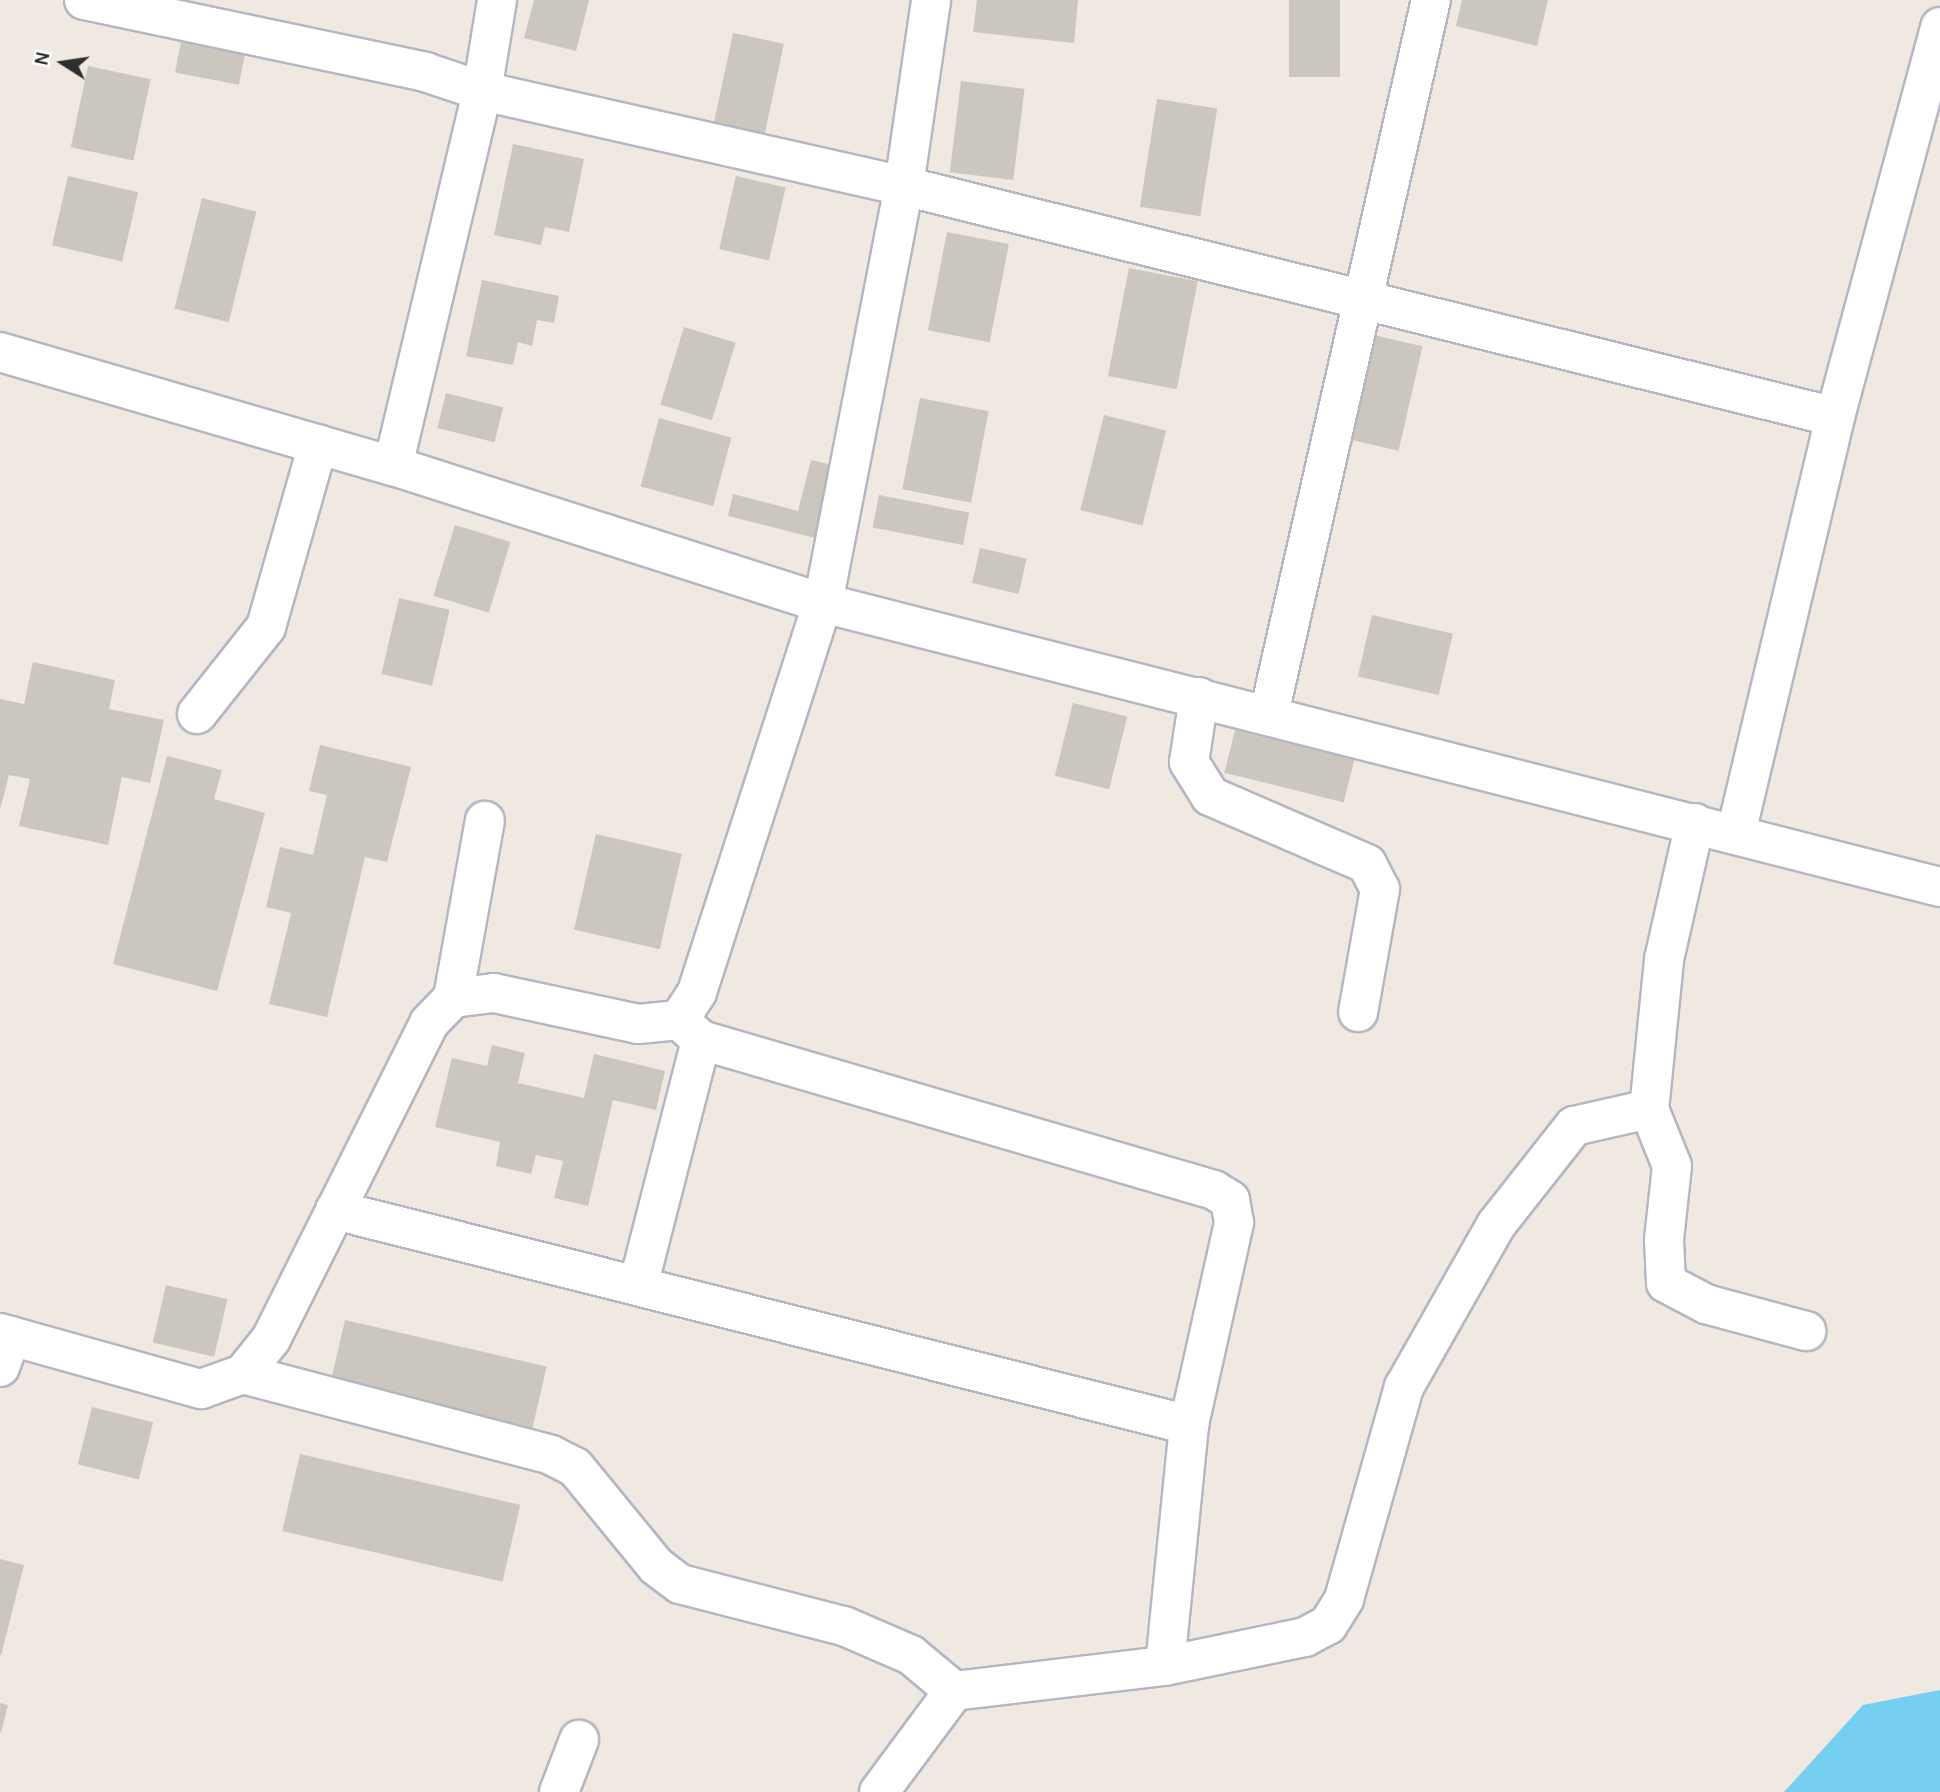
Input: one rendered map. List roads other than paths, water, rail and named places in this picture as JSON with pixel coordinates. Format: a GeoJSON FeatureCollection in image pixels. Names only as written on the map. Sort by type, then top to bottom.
{"type":"FeatureCollection","features":[{"type":"Feature","properties":{"kind":"street"},"geometry":{"type":"LineString","coordinates":[[84,0],[425,72],[482,91],[904,186],[1362,297],[1835,417]]}},
{"type":"Feature","properties":{"kind":"street"},"geometry":{"type":"LineString","coordinates":[[393,466],[482,91],[497,0]]}},
{"type":"Feature","properties":{"kind":"street"},"geometry":{"type":"LineString","coordinates":[[638,1286],[698,992],[823,604],[904,186],[932,0]]}},
{"type":"Feature","properties":{"kind":"street"},"geometry":{"type":"LineString","coordinates":[[1269,714],[1431,0]]}},
{"type":"Feature","properties":{"kind":"street"},"geometry":{"type":"LineString","coordinates":[[1736,833],[1835,417],[1940,27]]}},
{"type":"Feature","properties":{"kind":"street"},"geometry":{"type":"LineString","coordinates":[[0,352],[393,466],[823,604],[1269,714],[1940,887]]}},
{"type":"Feature","properties":{"kind":"street"},"geometry":{"type":"LineString","coordinates":[[197,714],[266,627],[318,444]]}},
{"type":"Feature","properties":{"kind":"street"},"geometry":{"type":"LineString","coordinates":[[1199,697],[1189,762],[1210,796],[1367,864],[1380,889],[1358,1012]]}},
{"type":"Feature","properties":{"kind":"street"},"geometry":{"type":"LineString","coordinates":[[4,1345],[201,1389],[243,1374],[271,1339],[429,1023],[453,998],[485,821]]}},
{"type":"Feature","properties":{"kind":"street"},"geometry":{"type":"LineString","coordinates":[[1696,823],[1664,960],[1649,1109],[1672,1166],[1664,1240],[1666,1283],[1706,1304],[1806,1331]]}},
{"type":"Feature","properties":{"kind":"street"},"geometry":{"type":"LineString","coordinates":[[453,998],[494,993],[638,1024],[690,1030],[1214,1190],[1230,1200],[1234,1223],[1189,1425],[1165,1666]]}},
{"type":"Feature","properties":{"kind":"street"},"geometry":{"type":"LineString","coordinates":[[879,1792],[954,1691],[1165,1666],[1305,1637],[1328,1625],[1343,1599],[1404,1387],[1496,1225],[1574,1126],[1649,1109]]}},
{"type":"Feature","properties":{"kind":"street"},"geometry":{"type":"LineString","coordinates":[[335,1210],[1189,1425]]}},
{"type":"Feature","properties":{"kind":"street"},"geometry":{"type":"LineString","coordinates":[[243,1374],[551,1455],[575,1467],[656,1566],[680,1584],[844,1626],[911,1655],[954,1691]]}},
{"type":"Feature","properties":{"kind":"street"},"geometry":{"type":"LineString","coordinates":[[559,1792],[579,1740]]}},
{"type":"Feature","properties":{"kind":"water"},"geometry":{"type":"Polygon","coordinates":[[[1940,1690],[1940,1792],[1784,1792],[1863,1705],[1940,1690]]]}}]}
